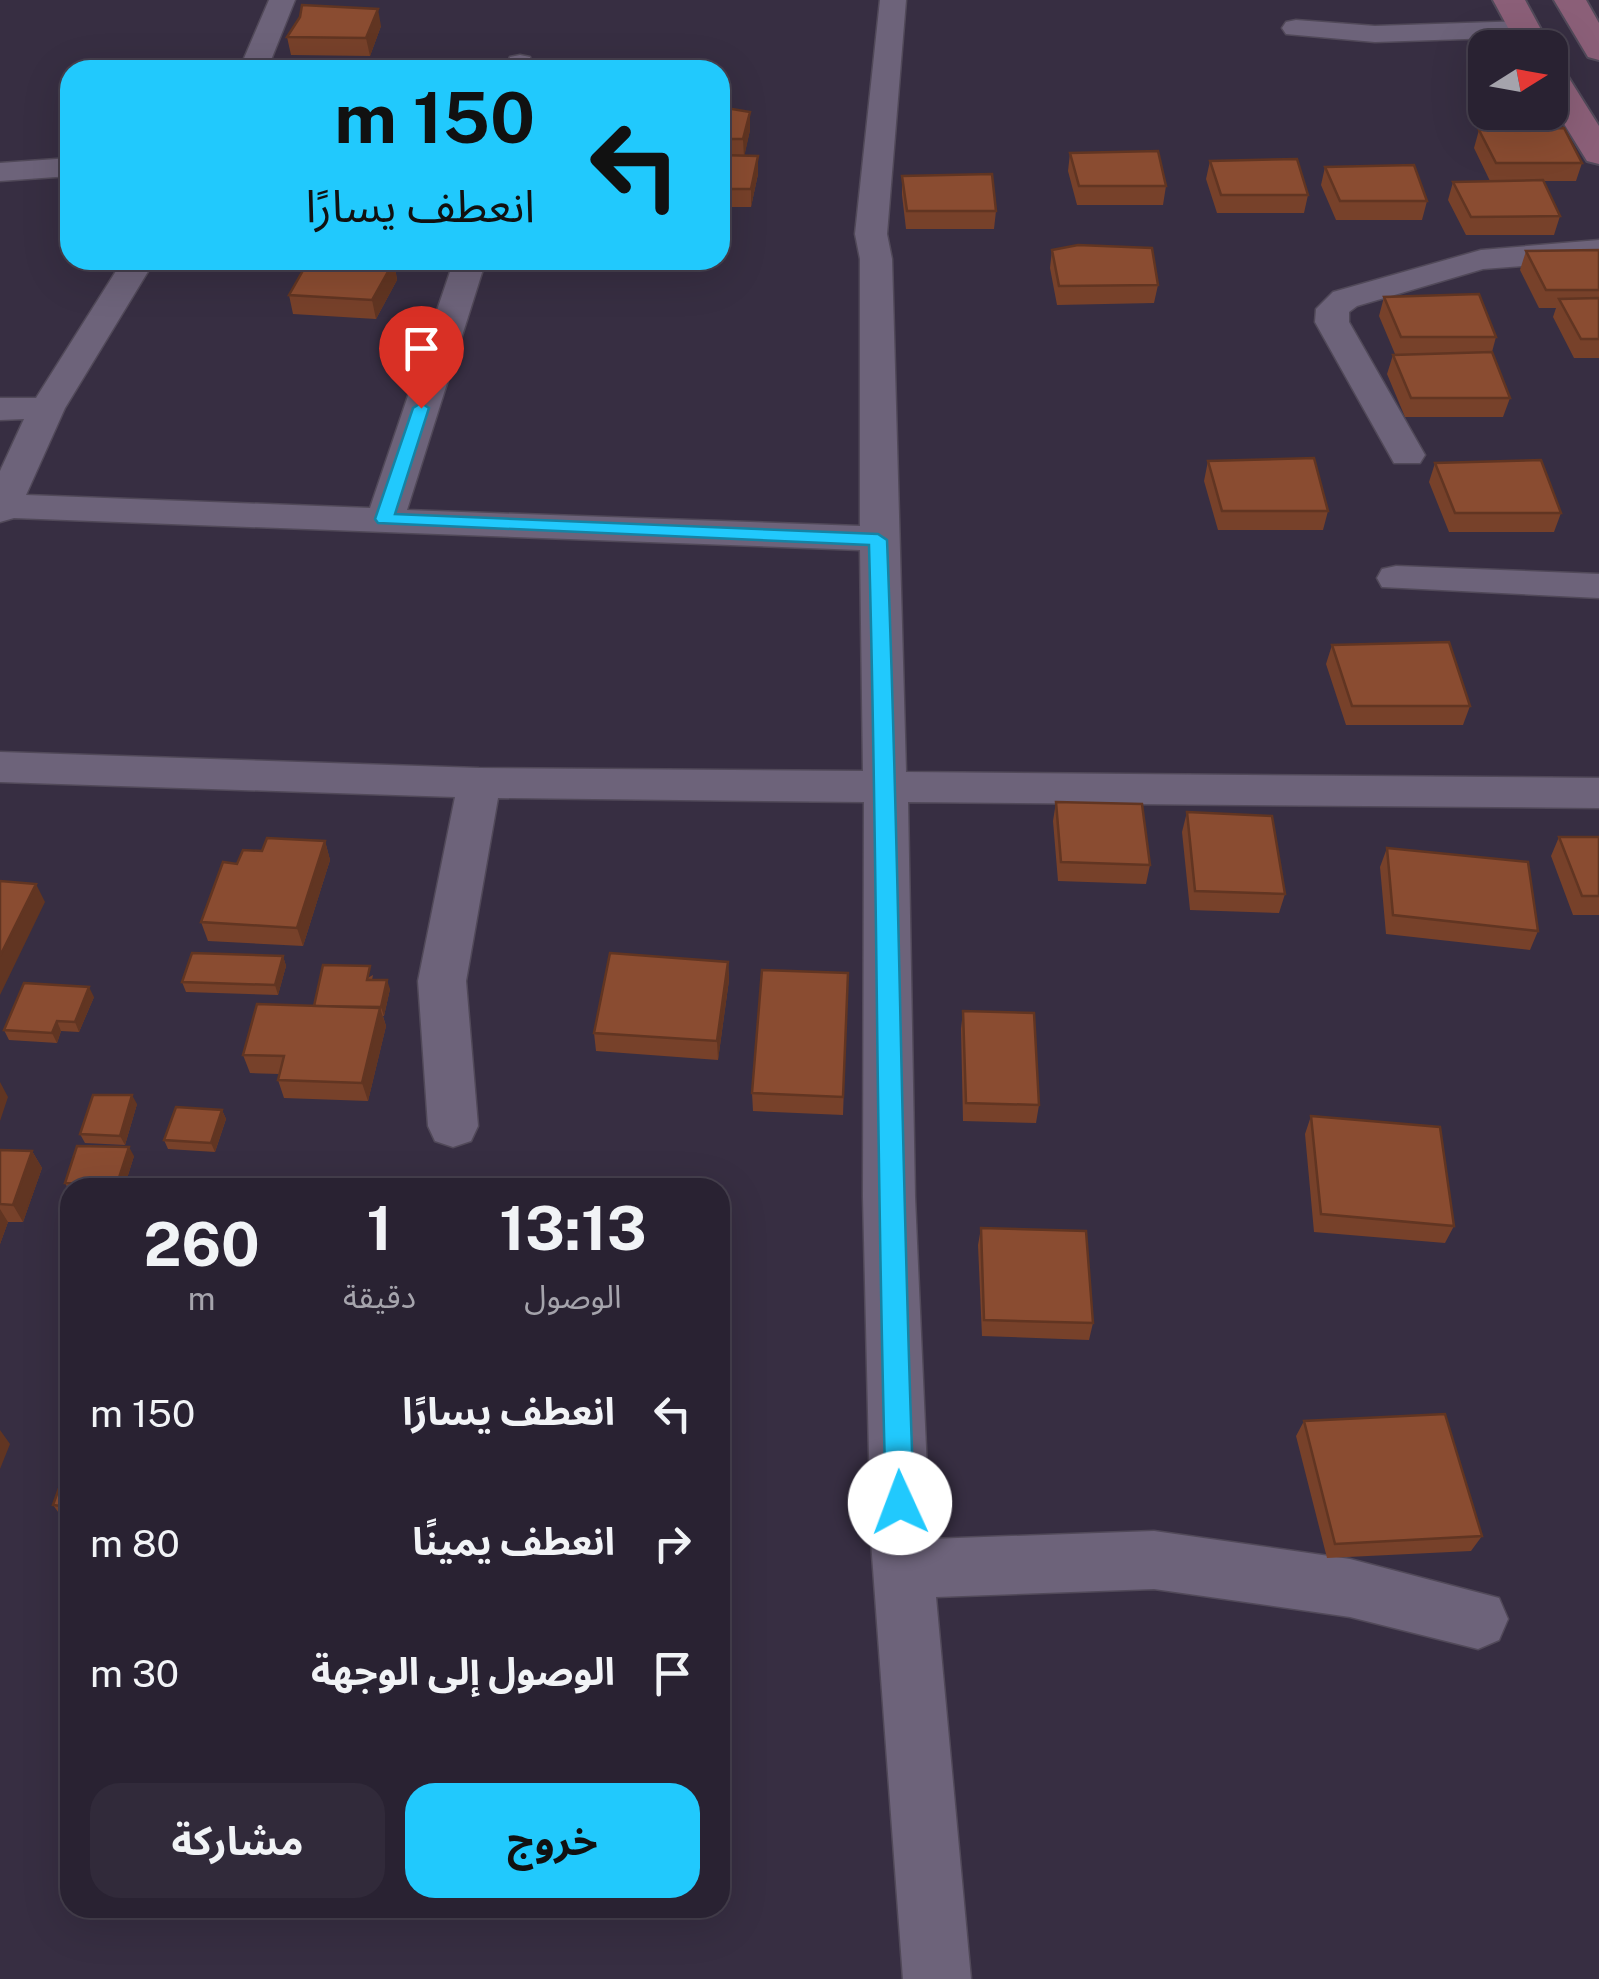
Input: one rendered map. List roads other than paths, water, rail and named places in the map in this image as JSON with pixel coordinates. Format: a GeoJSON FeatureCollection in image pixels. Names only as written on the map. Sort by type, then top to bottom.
{"type":"FeatureCollection","features":[{"type":"Feature","properties":{"kind":"main road"},"geometry":{"type":"LineString","coordinates":[[1509,0],[1526,30]]}},
{"type":"Feature","properties":{"kind":"main road"},"geometry":{"type":"LineString","coordinates":[[1570,0],[1599,50]]}},
{"type":"Feature","properties":{"kind":"main road"},"geometry":{"type":"LineString","coordinates":[[1568,103],[1599,154]]}},
{"type":"Feature","properties":{"kind":"street"},"geometry":{"type":"LineString","coordinates":[[257,60],[282,0]]}},
{"type":"Feature","properties":{"kind":"street"},"geometry":{"type":"LineString","coordinates":[[894,0],[871,234],[876,259],[878,540],[890,904],[889,1197],[903,1569],[937,1979]]}},
{"type":"Feature","properties":{"kind":"street"},"geometry":{"type":"LineString","coordinates":[[1296,28],[1468,36]]}},
{"type":"Feature","properties":{"kind":"street"},"geometry":{"type":"LineString","coordinates":[[0,172],[60,168]]}},
{"type":"Feature","properties":{"kind":"street"},"geometry":{"type":"LineString","coordinates":[[1406,456],[1332,322],[1333,309],[1345,298],[1481,260],[1599,250]]}},
{"type":"Feature","properties":{"kind":"street"},"geometry":{"type":"LineString","coordinates":[[133,270],[47,408],[1,509],[384,519],[878,540]]}},
{"type":"Feature","properties":{"kind":"street"},"geometry":{"type":"LineString","coordinates":[[384,519],[467,270]]}},
{"type":"Feature","properties":{"kind":"street"},"geometry":{"type":"LineString","coordinates":[[0,410],[47,408]]}},
{"type":"Feature","properties":{"kind":"street"},"geometry":{"type":"LineString","coordinates":[[1396,578],[1599,586]]}},
{"type":"Feature","properties":{"kind":"street"},"geometry":{"type":"LineString","coordinates":[[0,767],[478,783],[1599,793]]}},
{"type":"Feature","properties":{"kind":"street"},"geometry":{"type":"LineString","coordinates":[[453,1126],[442,981],[478,783]]}},
{"type":"Feature","properties":{"kind":"street"},"geometry":{"type":"LineString","coordinates":[[903,1569],[1154,1560],[1229,1567],[1350,1588],[1478,1619]]}}]}
